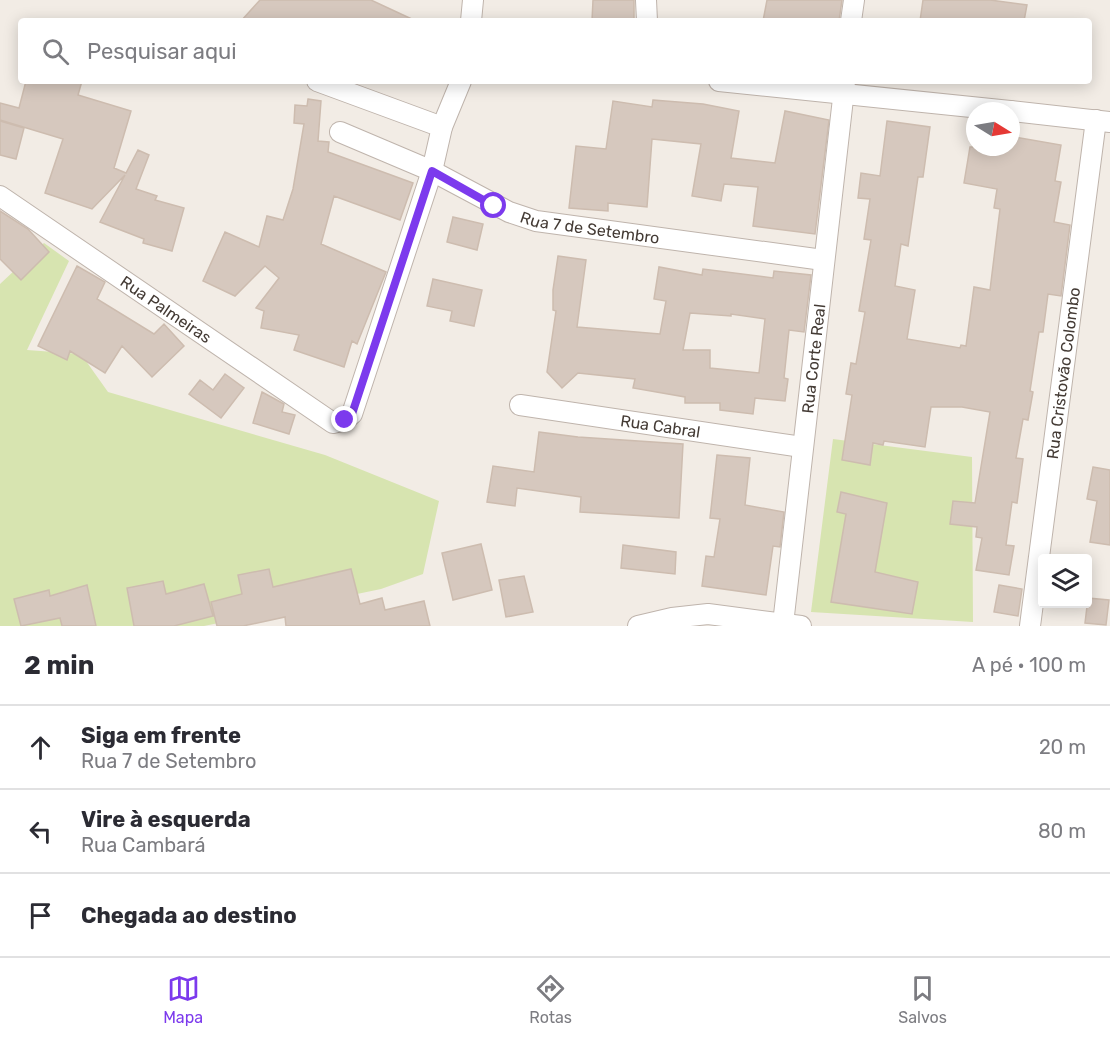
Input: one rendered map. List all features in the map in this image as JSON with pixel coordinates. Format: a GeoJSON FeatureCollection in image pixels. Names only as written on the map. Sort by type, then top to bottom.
{"type":"FeatureCollection","features":[{"type":"Feature","properties":{"kind":"street"},"geometry":{"type":"LineString","coordinates":[[471,18],[474,0]]}},
{"type":"Feature","properties":{"kind":"street"},"geometry":{"type":"LineString","coordinates":[[646,0],[646,18]]}},
{"type":"Feature","properties":{"kind":"street"},"geometry":{"type":"LineString","coordinates":[[851,18],[854,0]]}},
{"type":"Feature","properties":{"kind":"street"},"geometry":{"type":"LineString","coordinates":[[325,84],[442,127]]}},
{"type":"Feature","properties":{"kind":"street"},"geometry":{"type":"LineString","coordinates":[[432,171],[442,127],[460,84]]}},
{"type":"Feature","properties":{"kind":"street"},"geometry":{"type":"LineString","coordinates":[[782,84],[844,87],[966,105]]}},
{"type":"Feature","properties":{"kind":"street","name":"Rua Corte Real"},"geometry":{"type":"LineString","coordinates":[[792,625],[802,447],[822,260],[844,87]]}},
{"type":"Feature","properties":{"kind":"street"},"geometry":{"type":"LineString","coordinates":[[1020,112],[1103,121]]}},
{"type":"Feature","properties":{"kind":"street","name":"Rua Cristovão Colombo"},"geometry":{"type":"LineString","coordinates":[[1030,626],[1103,121]]}},
{"type":"Feature","properties":{"kind":"street","name":"Rua 7 de Setembro"},"geometry":{"type":"LineString","coordinates":[[340,132],[432,171],[494,206],[536,221],[822,260]]}},
{"type":"Feature","properties":{"kind":"street","name":"Rua Palmeiras"},"geometry":{"type":"LineString","coordinates":[[0,196],[333,423],[339,423],[352,414],[432,171]]}},
{"type":"Feature","properties":{"kind":"street","name":"Rua Cabral"},"geometry":{"type":"LineString","coordinates":[[520,405],[802,447]]}},
{"type":"Feature","properties":{"kind":"street"},"geometry":{"type":"LineString","coordinates":[[638,626],[673,622],[708,614],[792,625]]}},
{"type":"Feature","properties":{"kind":"green space"},"geometry":{"type":"Polygon","coordinates":[[[44,243],[69,261],[27,350],[81,354],[108,392],[325,455],[439,501],[423,574],[381,589],[204,626],[0,626],[0,284],[44,243]]]}},
{"type":"Feature","properties":{"kind":"green space"},"geometry":{"type":"Polygon","coordinates":[[[833,439],[972,457],[973,622],[811,612],[833,439]]]}},
{"type":"Feature","properties":{"kind":"building"},"geometry":{"type":"Polygon","coordinates":[[[260,0],[371,0],[410,18],[244,18],[260,0]]]}},
{"type":"Feature","properties":{"kind":"building"},"geometry":{"type":"Polygon","coordinates":[[[593,0],[634,0],[634,18],[592,18],[593,0]]]}},
{"type":"Feature","properties":{"kind":"building"},"geometry":{"type":"Polygon","coordinates":[[[767,0],[842,0],[839,18],[764,18],[767,0]]]}},
{"type":"Feature","properties":{"kind":"building"},"geometry":{"type":"Polygon","coordinates":[[[923,0],[990,0],[1027,5],[1025,18],[920,18],[923,0]]]}},
{"type":"Feature","properties":{"kind":"building"},"geometry":{"type":"Polygon","coordinates":[[[25,84],[81,84],[78,95],[131,111],[114,168],[126,173],[138,150],[149,155],[136,189],[157,196],[155,200],[184,208],[172,251],[143,243],[144,239],[100,222],[125,175],[92,209],[45,193],[63,139],[0,120],[0,103],[19,108],[25,84]]]}},
{"type":"Feature","properties":{"kind":"building"},"geometry":{"type":"Polygon","coordinates":[[[308,99],[321,101],[318,141],[329,142],[328,152],[413,183],[400,220],[334,196],[321,244],[386,272],[357,344],[352,341],[344,367],[294,350],[299,335],[261,328],[264,311],[256,308],[279,278],[265,266],[235,296],[203,281],[225,232],[259,247],[267,216],[283,220],[293,189],[304,124],[294,123],[295,105],[307,106],[308,99]]]}},
{"type":"Feature","properties":{"kind":"building"},"geometry":{"type":"Polygon","coordinates":[[[653,100],[703,104],[739,111],[731,158],[775,163],[785,111],[829,120],[815,234],[753,226],[758,187],[724,184],[721,201],[692,196],[701,144],[652,139],[647,207],[608,203],[608,211],[569,208],[576,146],[606,149],[613,101],[652,107],[653,100]]]}},
{"type":"Feature","properties":{"kind":"building"},"geometry":{"type":"Polygon","coordinates":[[[0,121],[24,128],[16,159],[0,155],[0,121]]]}},
{"type":"Feature","properties":{"kind":"building"},"geometry":{"type":"Polygon","coordinates":[[[887,121],[930,127],[923,177],[918,177],[908,246],[901,244],[895,286],[915,290],[907,339],[960,348],[961,345],[966,346],[974,287],[990,290],[1000,209],[994,208],[997,189],[964,183],[968,156],[1020,156],[1020,138],[1061,145],[1055,181],[1061,182],[1054,222],[1070,225],[1061,296],[1048,294],[1043,332],[1039,332],[1028,420],[1023,419],[1016,458],[1023,459],[1017,503],[1012,502],[1006,545],[1014,546],[1009,575],[976,570],[982,538],[976,537],[977,527],[950,524],[953,501],[975,503],[990,412],[962,407],[931,407],[925,447],[884,441],[883,445],[873,443],[870,465],[842,460],[852,395],[846,394],[851,363],[856,364],[865,312],[859,311],[871,240],[864,239],[870,199],[858,198],[861,173],[880,176],[887,121]]]}},
{"type":"Feature","properties":{"kind":"building"},"geometry":{"type":"Polygon","coordinates":[[[0,211],[28,229],[49,252],[21,280],[0,259],[0,211]]]}},
{"type":"Feature","properties":{"kind":"building"},"geometry":{"type":"Polygon","coordinates":[[[453,217],[483,224],[477,250],[447,242],[453,217]]]}},
{"type":"Feature","properties":{"kind":"building"},"geometry":{"type":"Polygon","coordinates":[[[558,256],[586,260],[577,327],[660,334],[666,301],[654,299],[659,267],[702,275],[703,269],[773,278],[774,271],[811,275],[804,332],[789,330],[784,378],[788,379],[785,401],[755,398],[753,414],[720,410],[720,403],[685,403],[685,397],[633,388],[635,379],[578,373],[562,388],[547,372],[556,311],[553,310],[553,290],[558,256]],[[690,313],[683,350],[710,350],[710,368],[759,373],[765,319],[731,314],[731,316],[690,313]]]}},
{"type":"Feature","properties":{"kind":"building"},"geometry":{"type":"Polygon","coordinates":[[[77,266],[105,282],[97,299],[154,334],[164,324],[184,346],[152,377],[122,346],[105,373],[70,351],[67,360],[38,346],[77,266]]]}},
{"type":"Feature","properties":{"kind":"building"},"geometry":{"type":"Polygon","coordinates":[[[433,279],[482,290],[474,326],[450,321],[452,311],[427,306],[433,279]]]}},
{"type":"Feature","properties":{"kind":"building"},"geometry":{"type":"Polygon","coordinates":[[[225,374],[244,388],[221,418],[189,394],[200,380],[213,390],[225,374]]]}},
{"type":"Feature","properties":{"kind":"building"},"geometry":{"type":"Polygon","coordinates":[[[262,392],[284,404],[282,412],[295,415],[289,434],[253,423],[262,392]]]}},
{"type":"Feature","properties":{"kind":"building"},"geometry":{"type":"Polygon","coordinates":[[[539,432],[683,444],[679,518],[580,512],[581,497],[517,488],[515,506],[487,502],[493,466],[534,472],[539,432]]]}},
{"type":"Feature","properties":{"kind":"building"},"geometry":{"type":"Polygon","coordinates":[[[717,455],[750,458],[745,505],[784,512],[780,547],[773,546],[766,595],[702,586],[706,556],[714,557],[720,519],[710,518],[717,455]]]}},
{"type":"Feature","properties":{"kind":"building"},"geometry":{"type":"Polygon","coordinates":[[[1093,467],[1110,470],[1110,545],[1090,542],[1097,501],[1087,499],[1093,467]]]}},
{"type":"Feature","properties":{"kind":"building"},"geometry":{"type":"Polygon","coordinates":[[[841,492],[887,503],[875,572],[918,582],[912,614],[831,602],[846,514],[837,512],[841,492]]]}},
{"type":"Feature","properties":{"kind":"building"},"geometry":{"type":"Polygon","coordinates":[[[481,544],[492,590],[453,600],[442,553],[481,544]]]}},
{"type":"Feature","properties":{"kind":"building"},"geometry":{"type":"Polygon","coordinates":[[[623,545],[676,552],[675,574],[621,568],[623,545]]]}},
{"type":"Feature","properties":{"kind":"building"},"geometry":{"type":"Polygon","coordinates":[[[269,569],[273,587],[351,569],[360,604],[382,598],[385,610],[424,601],[430,626],[286,626],[285,617],[243,626],[217,626],[211,602],[242,594],[238,575],[269,569]]]}},
{"type":"Feature","properties":{"kind":"building"},"geometry":{"type":"Polygon","coordinates":[[[524,576],[533,612],[506,617],[499,580],[524,576]]]}},
{"type":"Feature","properties":{"kind":"building"},"geometry":{"type":"Polygon","coordinates":[[[163,581],[166,594],[204,584],[213,616],[174,626],[134,626],[127,588],[163,581]]]}},
{"type":"Feature","properties":{"kind":"building"},"geometry":{"type":"Polygon","coordinates":[[[87,585],[96,626],[62,626],[60,618],[21,626],[14,599],[49,590],[50,596],[87,585]]]}},
{"type":"Feature","properties":{"kind":"building"},"geometry":{"type":"Polygon","coordinates":[[[999,585],[1022,589],[1018,616],[994,612],[999,585]]]}},
{"type":"Feature","properties":{"kind":"building"},"geometry":{"type":"Polygon","coordinates":[[[1092,598],[1109,600],[1106,625],[1085,623],[1087,608],[1092,608],[1092,598]]]}},
{"type":"Feature","properties":{"kind":"route"},"geometry":{"type":"LineString","coordinates":[[345,420],[352,414],[432,171],[494,206]]}}]}
